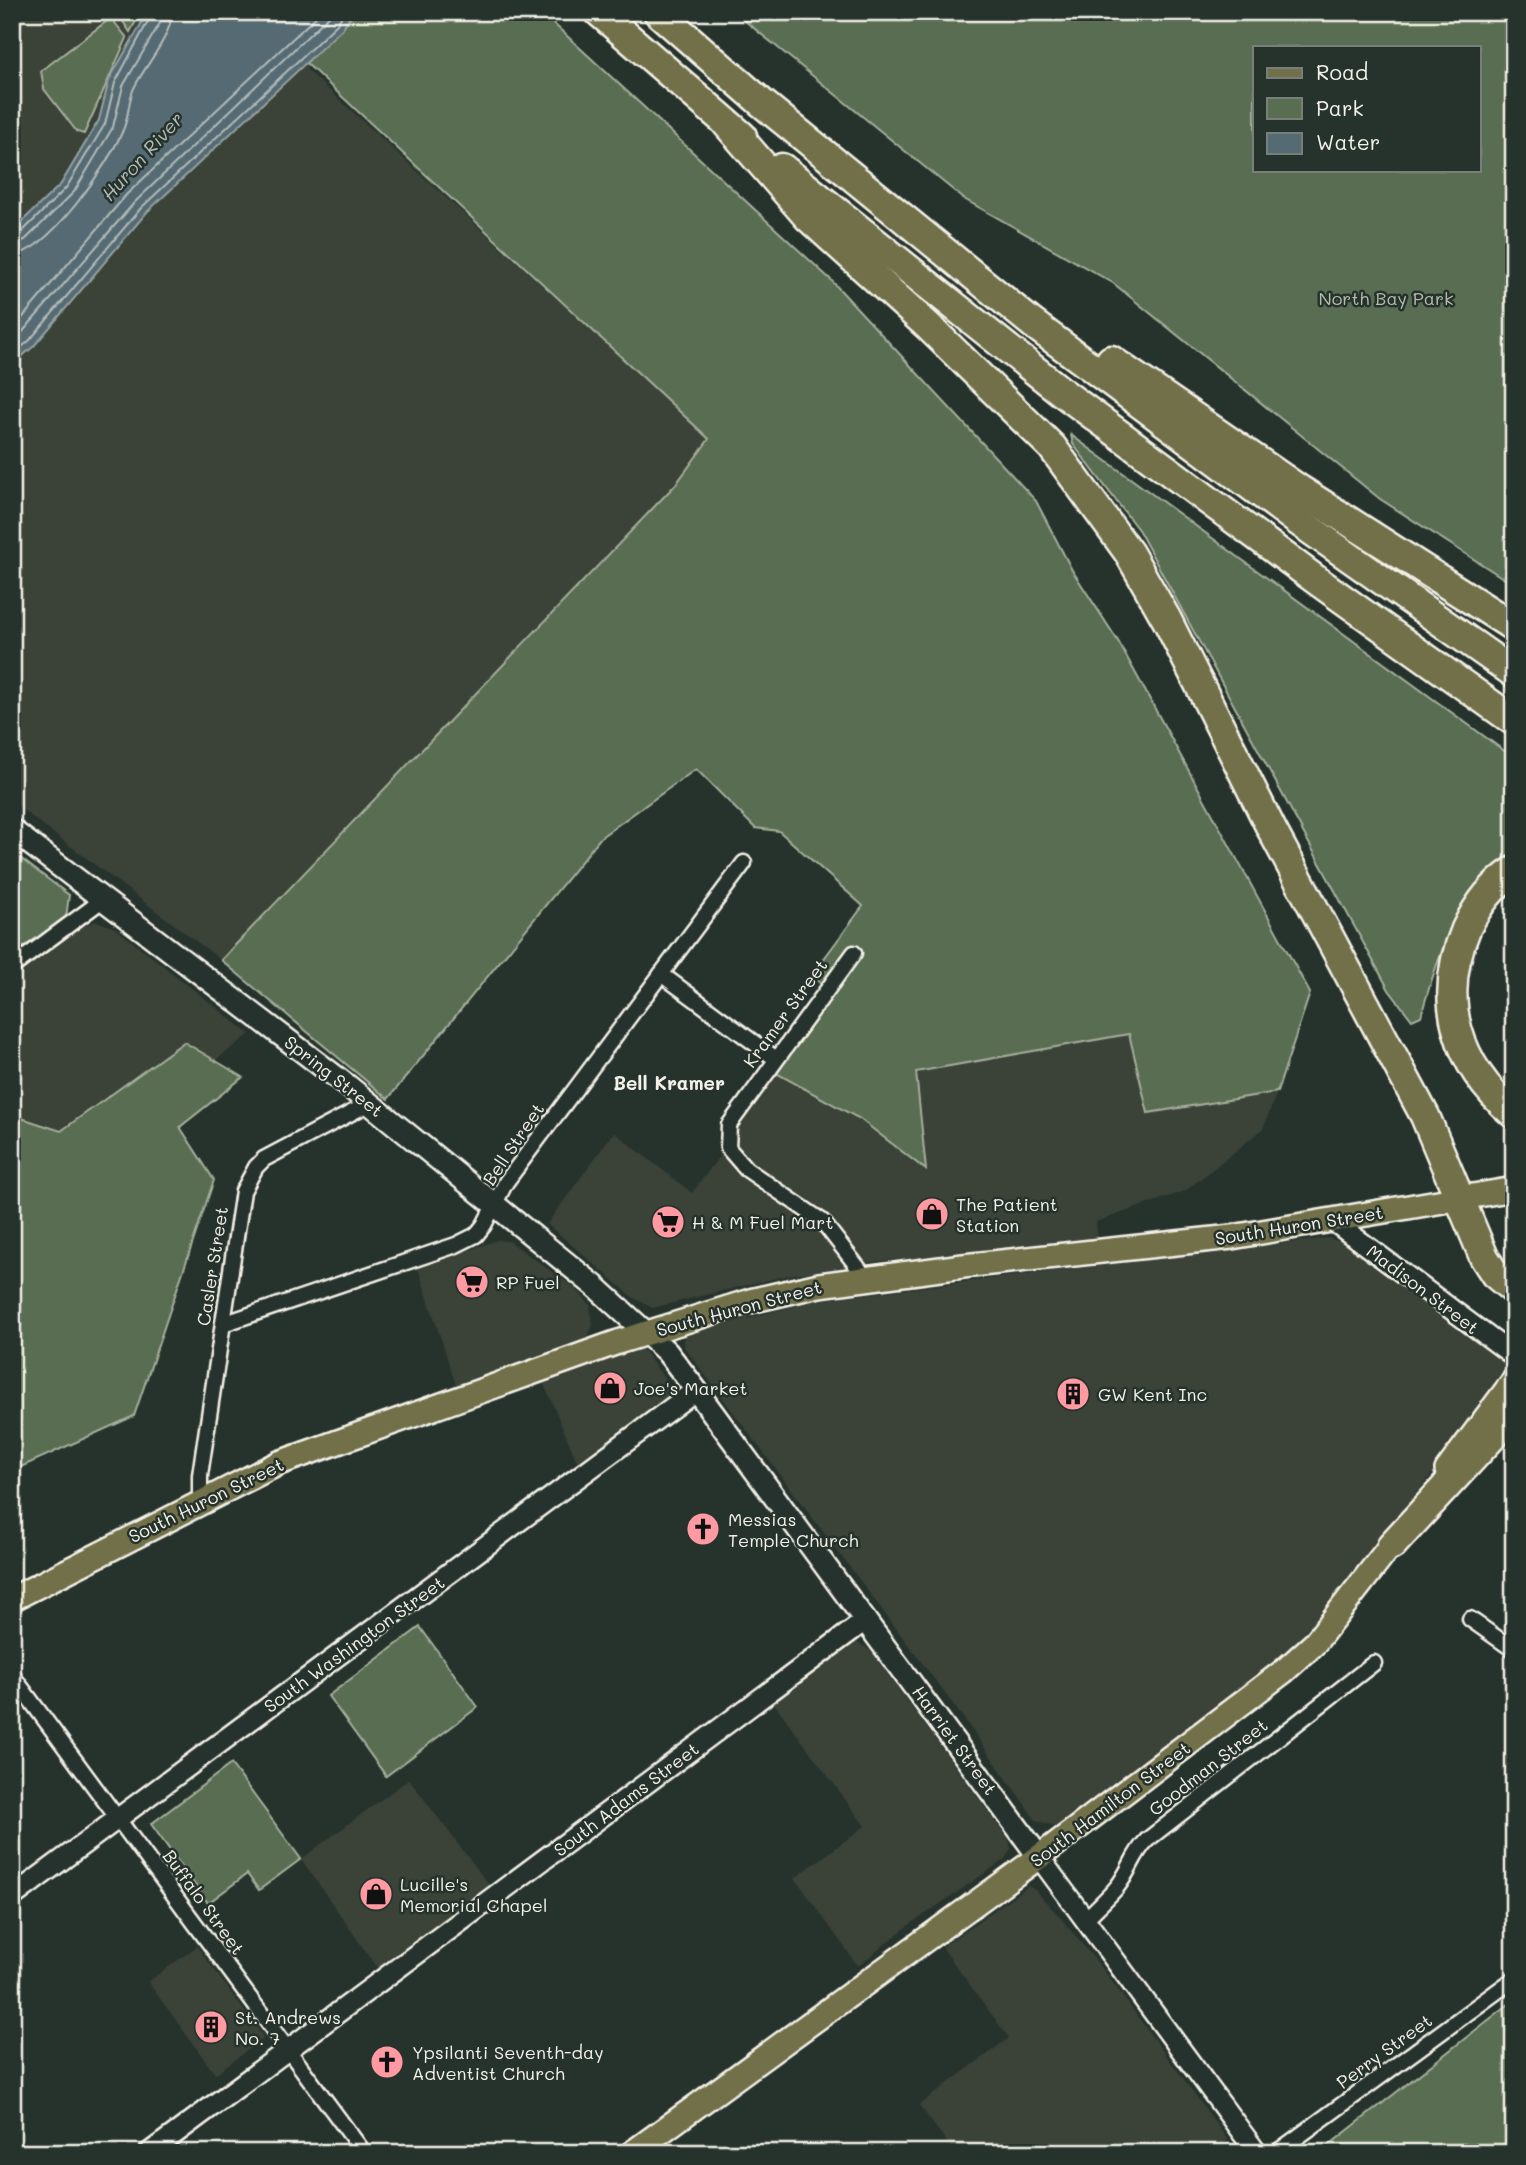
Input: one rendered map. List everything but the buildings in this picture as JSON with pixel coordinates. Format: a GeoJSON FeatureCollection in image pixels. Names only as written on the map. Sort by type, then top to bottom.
{"type":"FeatureCollection","features":[{"type":"Feature","properties":{"kind":"highway"},"geometry":{"type":"LineString","coordinates":[[599,12],[727,124],[1062,392],[1319,582],[1514,721]]}},
{"type":"Feature","properties":{"kind":"highway"},"geometry":{"type":"LineString","coordinates":[[658,12],[762,103],[1032,323],[1298,521],[1514,673]]}},
{"type":"Feature","properties":{"kind":"highway"},"geometry":{"type":"LineString","coordinates":[[727,124],[808,217],[927,325],[1052,447],[1129,553],[1167,620],[1272,830],[1380,1027],[1425,1116],[1484,1257],[1495,1274],[1514,1290]]}},
{"type":"Feature","properties":{"kind":"highway"},"geometry":{"type":"LineString","coordinates":[[1032,323],[1113,360],[1300,490],[1514,627]]}},
{"type":"Feature","properties":{"kind":"highway"},"geometry":{"type":"LineString","coordinates":[[1514,871],[1487,895],[1471,920],[1458,950],[1452,979],[1452,1008],[1458,1034],[1470,1063],[1490,1093],[1514,1114]]}},
{"type":"Feature","properties":{"kind":"highway"},"geometry":{"type":"LineString","coordinates":[[1392,1545],[1514,1413]]}},
{"type":"Feature","properties":{"kind":"main road","name":"Spring Street"},"geometry":{"type":"LineString","coordinates":[[12,830],[105,898],[368,1104],[648,1332]]}},
{"type":"Feature","properties":{"kind":"main road","name":"South Huron Street"},"geometry":{"type":"LineString","coordinates":[[12,1599],[279,1463],[648,1332],[762,1299],[819,1286],[867,1279],[1232,1237],[1514,1189]]}},
{"type":"Feature","properties":{"kind":"main road","name":"Harriet Street"},"geometry":{"type":"LineString","coordinates":[[648,1332],[696,1390],[1039,1857]]}},
{"type":"Feature","properties":{"kind":"main road","name":"South Hamilton Street"},"geometry":{"type":"LineString","coordinates":[[632,2153],[1039,1857],[1284,1671],[1314,1644],[1392,1545],[1514,1380]]}},
{"type":"Feature","properties":{"kind":"street","name":"Bell Street"},"geometry":{"type":"LineString","coordinates":[[223,1324],[456,1245],[476,1235],[506,1182],[744,863]]}},
{"type":"Feature","properties":{"kind":"street"},"geometry":{"type":"LineString","coordinates":[[12,967],[105,898]]}},
{"type":"Feature","properties":{"kind":"street","name":"Kramer Street"},"geometry":{"type":"LineString","coordinates":[[854,953],[729,1125],[728,1148],[746,1169],[822,1221],[867,1279]]}},
{"type":"Feature","properties":{"kind":"street"},"geometry":{"type":"LineString","coordinates":[[661,974],[776,1059]]}},
{"type":"Feature","properties":{"kind":"street","name":"Casler Street"},"geometry":{"type":"LineString","coordinates":[[200,1502],[200,1475],[243,1191],[264,1159],[368,1104]]}},
{"type":"Feature","properties":{"kind":"street","name":"Madison Street"},"geometry":{"type":"LineString","coordinates":[[1333,1221],[1514,1356]]}},
{"type":"Feature","properties":{"kind":"street","name":"South Washington Street"},"geometry":{"type":"LineString","coordinates":[[12,1896],[696,1390]]}},
{"type":"Feature","properties":{"kind":"street"},"geometry":{"type":"LineString","coordinates":[[1470,1619],[1514,1650]]}},
{"type":"Feature","properties":{"kind":"street","name":"South Adams Street"},"geometry":{"type":"LineString","coordinates":[[149,2153],[866,1620]]}},
{"type":"Feature","properties":{"kind":"street","name":"Goodman Street"},"geometry":{"type":"LineString","coordinates":[[1086,1919],[1117,1887],[1130,1868],[1136,1851],[1147,1840],[1374,1663]]}},
{"type":"Feature","properties":{"kind":"street","name":"Buffalo Street"},"geometry":{"type":"LineString","coordinates":[[12,1675],[364,2153]]}},
{"type":"Feature","properties":{"kind":"street","name":"Harriet Street"},"geometry":{"type":"LineString","coordinates":[[1039,1857],[1257,2153]]}},
{"type":"Feature","properties":{"kind":"street","name":"Perry Street"},"geometry":{"type":"LineString","coordinates":[[1276,2153],[1514,1979]]}},
{"type":"Feature","properties":{"kind":"shaded area"},"geometry":{"type":"Polygon","coordinates":[[[12,12],[359,12],[306,69],[710,439],[676,484],[221,960],[12,802],[12,12]]]}},
{"type":"Feature","properties":{"kind":"shaded area"},"geometry":{"type":"Polygon","coordinates":[[[96,921],[115,928],[250,1034],[53,1183],[12,1129],[12,978],[79,928],[96,921]]]}},
{"type":"Feature","properties":{"kind":"shaded area"},"geometry":{"type":"Polygon","coordinates":[[[1129,1034],[1148,1113],[1277,1092],[1263,1129],[1185,1191],[1096,1222],[1098,1241],[882,1261],[789,1275],[652,1308],[634,1298],[547,1224],[614,1132],[692,1193],[721,1154],[735,1149],[735,1132],[776,1073],[860,1119],[925,1169],[915,1072],[1129,1034]]]}},
{"type":"Feature","properties":{"kind":"shaded area"},"geometry":{"type":"Polygon","coordinates":[[[1328,1238],[1345,1243],[1370,1258],[1503,1359],[1504,1376],[1486,1407],[1297,1642],[1248,1686],[1057,1827],[1036,1820],[962,1716],[684,1347],[684,1336],[688,1334],[816,1300],[1328,1238]]]}},
{"type":"Feature","properties":{"kind":"shaded area"},"geometry":{"type":"Polygon","coordinates":[[[497,1240],[509,1241],[576,1289],[590,1305],[593,1325],[587,1338],[574,1346],[456,1385],[418,1268],[497,1240]]]}},
{"type":"Feature","properties":{"kind":"shaded area"},"geometry":{"type":"Polygon","coordinates":[[[637,1348],[644,1351],[674,1392],[673,1396],[579,1466],[544,1384],[637,1348]]]}},
{"type":"Feature","properties":{"kind":"shaded area"},"geometry":{"type":"Polygon","coordinates":[[[853,1640],[870,1650],[1009,1840],[1011,1849],[1004,1860],[905,1928],[858,1966],[795,1878],[865,1826],[771,1699],[853,1640]]]}},
{"type":"Feature","properties":{"kind":"shaded area"},"geometry":{"type":"Polygon","coordinates":[[[409,1779],[489,1885],[378,1969],[301,1859],[409,1779]]]}},
{"type":"Feature","properties":{"kind":"shaded area"},"geometry":{"type":"Polygon","coordinates":[[[1028,1886],[1059,1916],[1105,1972],[1228,2140],[1211,2153],[955,2153],[919,2105],[1009,2038],[942,1947],[1028,1886]]]}},
{"type":"Feature","properties":{"kind":"shaded area"},"geometry":{"type":"Polygon","coordinates":[[[197,1946],[264,2038],[215,2074],[148,1982],[197,1946]]]}},
{"type":"Feature","properties":{"kind":"green space"},"geometry":{"type":"Polygon","coordinates":[[[141,12],[130,32],[118,14],[141,12]]]}},
{"type":"Feature","properties":{"kind":"green space"},"geometry":{"type":"Polygon","coordinates":[[[356,12],[541,12],[830,279],[1036,501],[1072,570],[1118,641],[1310,993],[1277,1092],[1148,1113],[1129,1034],[916,1072],[926,1170],[860,1119],[776,1073],[833,993],[811,976],[863,906],[779,831],[755,828],[696,769],[601,837],[388,1099],[221,960],[676,484],[709,439],[306,63],[356,12]]]}},
{"type":"Feature","properties":{"kind":"green space","name":"North Bay Park"},"geometry":{"type":"Polygon","coordinates":[[[734,12],[1514,12],[1514,585],[1380,499],[1113,283],[964,199],[734,12]]]}},
{"type":"Feature","properties":{"kind":"green space"},"geometry":{"type":"Polygon","coordinates":[[[111,18],[127,38],[84,134],[77,132],[44,89],[41,71],[111,18]]]}},
{"type":"Feature","properties":{"kind":"green space"},"geometry":{"type":"Polygon","coordinates":[[[1071,435],[1514,758],[1514,851],[1478,885],[1453,925],[1435,969],[1421,1016],[1412,1020],[1389,990],[1139,531],[1073,444],[1071,435]]]}},
{"type":"Feature","properties":{"kind":"green space"},"geometry":{"type":"Polygon","coordinates":[[[12,852],[69,895],[66,918],[12,959],[12,852]]]}},
{"type":"Feature","properties":{"kind":"green space"},"geometry":{"type":"Polygon","coordinates":[[[184,1042],[243,1077],[180,1127],[214,1180],[134,1416],[12,1471],[12,1115],[61,1131],[184,1042]]]}},
{"type":"Feature","properties":{"kind":"green space"},"geometry":{"type":"Polygon","coordinates":[[[420,1627],[478,1707],[386,1776],[328,1696],[420,1627]]]}},
{"type":"Feature","properties":{"kind":"green space"},"geometry":{"type":"Polygon","coordinates":[[[231,1764],[301,1859],[259,1890],[247,1874],[208,1903],[151,1824],[231,1764]]]}},
{"type":"Feature","properties":{"kind":"green space"},"geometry":{"type":"Polygon","coordinates":[[[1514,2000],[1514,2153],[1319,2153],[1514,2000]]]}},
{"type":"Feature","properties":{"kind":"water","name":"Huron River"},"geometry":{"type":"Polygon","coordinates":[[[148,12],[352,12],[343,28],[147,212],[34,346],[12,365],[12,231],[61,184],[99,120],[109,80],[148,12]]]}},
{"type":"Feature","properties":{"kind":"place","name":"The Patient Station"},"geometry":{"type":"Point","coordinates":[932,1214]}},
{"type":"Feature","properties":{"kind":"place","name":"H & M Fuel Mart"},"geometry":{"type":"Point","coordinates":[668,1222]}},
{"type":"Feature","properties":{"kind":"place","name":"RP Fuel"},"geometry":{"type":"Point","coordinates":[472,1282]}},
{"type":"Feature","properties":{"kind":"place","name":"Joe's Market"},"geometry":{"type":"Point","coordinates":[610,1388]}},
{"type":"Feature","properties":{"kind":"place","name":"GW Kent Inc"},"geometry":{"type":"Point","coordinates":[1073,1394]}},
{"type":"Feature","properties":{"kind":"place","name":"Messias Temple Church"},"geometry":{"type":"Point","coordinates":[703,1529]}},
{"type":"Feature","properties":{"kind":"place","name":"Lucille's Memorial Chapel"},"geometry":{"type":"Point","coordinates":[376,1894]}},
{"type":"Feature","properties":{"kind":"place","name":"St. Andrews No. 7"},"geometry":{"type":"Point","coordinates":[211,2027]}},
{"type":"Feature","properties":{"kind":"place","name":"Ypsilanti Seventh-day Adventist Church"},"geometry":{"type":"Point","coordinates":[387,2062]}},
{"type":"Feature","properties":{"kind":"district","name":"Bell Kramer"},"geometry":{"type":"Point","coordinates":[669,1082]}}]}
